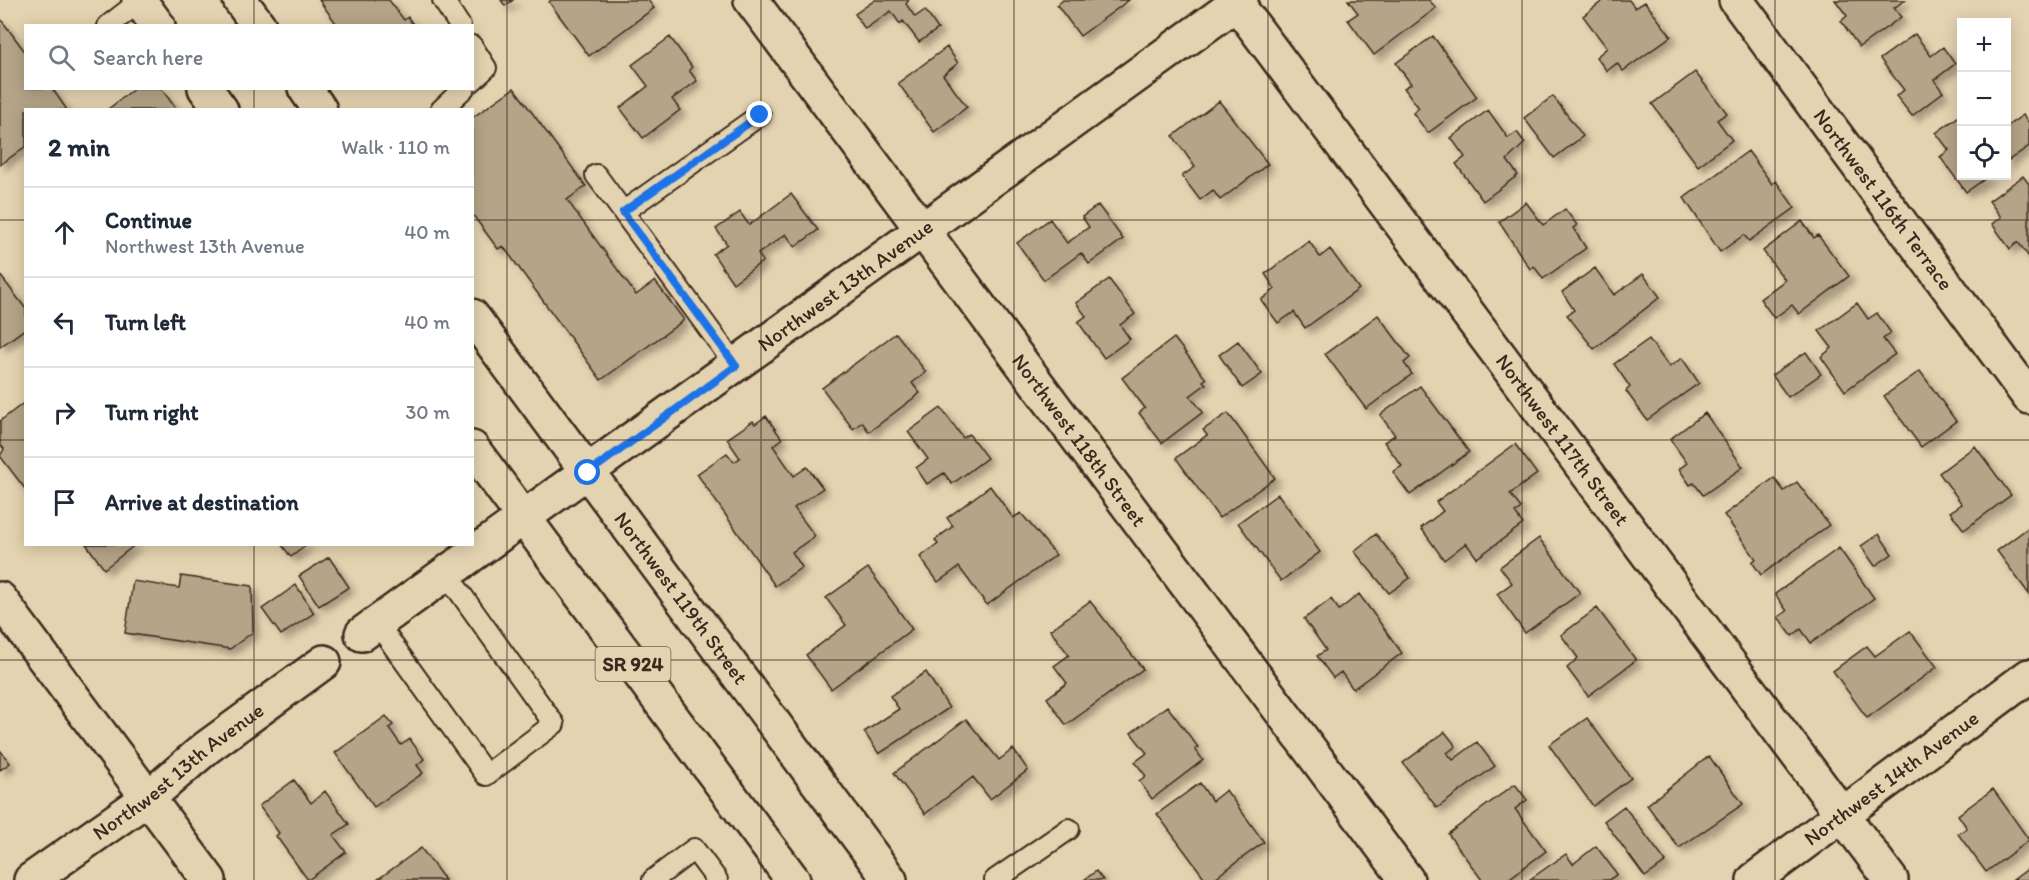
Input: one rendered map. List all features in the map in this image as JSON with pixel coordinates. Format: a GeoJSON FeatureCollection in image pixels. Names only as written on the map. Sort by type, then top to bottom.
{"type":"FeatureCollection","features":[{"type":"Feature","properties":{"kind":"main road"},"geometry":{"type":"LineString","coordinates":[[240,0],[258,24]]}},
{"type":"Feature","properties":{"kind":"main road","name":"Northwest 118th Street"},"geometry":{"type":"LineString","coordinates":[[751,0],[1407,880]]}},
{"type":"Feature","properties":{"kind":"main road","name":"Northwest 116th Terrace"},"geometry":{"type":"LineString","coordinates":[[1736,0],[2029,397]]}},
{"type":"Feature","properties":{"kind":"main road","name":"Northwest 13th Avenue"},"geometry":{"type":"LineString","coordinates":[[370,628],[523,516],[588,473],[924,231],[1237,1]]}},
{"type":"Feature","properties":{"kind":"main road","name":"Northwest 117th Street"},"geometry":{"type":"LineString","coordinates":[[1237,1],[1891,880]]}},
{"type":"Feature","properties":{"kind":"main road"},"geometry":{"type":"LineString","coordinates":[[206,90],[220,108]]}},
{"type":"Feature","properties":{"kind":"main road"},"geometry":{"type":"LineString","coordinates":[[306,90],[319,108]]}},
{"type":"Feature","properties":{"kind":"main road","name":"Northwest 119th Street"},"geometry":{"type":"LineString","coordinates":[[474,319],[890,880]]}},
{"type":"Feature","properties":{"kind":"main road","name":"SR 924"},"geometry":{"type":"LineString","coordinates":[[474,451],[793,880]]}},
{"type":"Feature","properties":{"kind":"main road"},"geometry":{"type":"LineString","coordinates":[[0,599],[208,880]]}},
{"type":"Feature","properties":{"kind":"main road","name":"Northwest 13th Avenue"},"geometry":{"type":"LineString","coordinates":[[31,880],[148,798],[206,748],[324,662]]}},
{"type":"Feature","properties":{"kind":"main road","name":"Northwest 14th Avenue"},"geometry":{"type":"LineString","coordinates":[[1754,880],[2029,676]]}},
{"type":"Feature","properties":{"kind":"lane"},"geometry":{"type":"LineString","coordinates":[[444,0],[458,24]]}},
{"type":"Feature","properties":{"kind":"lane"},"geometry":{"type":"LineString","coordinates":[[112,24],[146,9]]}},
{"type":"Feature","properties":{"kind":"lane"},"geometry":{"type":"LineString","coordinates":[[474,49],[486,68],[474,79]]}},
{"type":"Feature","properties":{"kind":"lane"},"geometry":{"type":"LineString","coordinates":[[443,108],[462,90]]}},
{"type":"Feature","properties":{"kind":"lane"},"geometry":{"type":"LineString","coordinates":[[623,212],[760,115]]}},
{"type":"Feature","properties":{"kind":"lane"},"geometry":{"type":"LineString","coordinates":[[596,175],[736,366]]}},
{"type":"Feature","properties":{"kind":"lane"},"geometry":{"type":"LineString","coordinates":[[370,628],[486,775],[554,724],[446,573]]}},
{"type":"Feature","properties":{"kind":"lane"},"geometry":{"type":"LineString","coordinates":[[995,880],[1069,829]]}},
{"type":"Feature","properties":{"kind":"lane"},"geometry":{"type":"LineString","coordinates":[[653,880],[694,849],[717,880]]}},
{"type":"Feature","properties":{"kind":"building"},"geometry":{"type":"Polygon","coordinates":[[[319,0],[389,0],[404,20],[408,17],[413,24],[337,24],[319,0]]]}},
{"type":"Feature","properties":{"kind":"building"},"geometry":{"type":"Polygon","coordinates":[[[501,0],[513,0],[505,6],[501,0]]]}},
{"type":"Feature","properties":{"kind":"building"},"geometry":{"type":"Polygon","coordinates":[[[551,0],[648,0],[654,8],[589,56],[549,2],[551,0]]]}},
{"type":"Feature","properties":{"kind":"building"},"geometry":{"type":"Polygon","coordinates":[[[875,0],[909,0],[906,4],[915,17],[925,10],[938,29],[919,42],[903,21],[900,24],[891,11],[865,29],[855,14],[875,0]]]}},
{"type":"Feature","properties":{"kind":"building"},"geometry":{"type":"Polygon","coordinates":[[[1063,0],[1129,0],[1080,36],[1057,5],[1063,0]]]}},
{"type":"Feature","properties":{"kind":"building"},"geometry":{"type":"Polygon","coordinates":[[[1348,0],[1429,0],[1436,8],[1374,55],[1348,20],[1358,13],[1348,0]]]}},
{"type":"Feature","properties":{"kind":"building"},"geometry":{"type":"Polygon","coordinates":[[[1604,0],[1629,0],[1635,8],[1645,2],[1671,36],[1623,71],[1617,63],[1607,71],[1596,57],[1607,48],[1583,16],[1604,0]]]}},
{"type":"Feature","properties":{"kind":"building"},"geometry":{"type":"Polygon","coordinates":[[[1835,0],[1905,0],[1894,8],[1901,17],[1859,47],[1841,21],[1847,16],[1835,0]]]}},
{"type":"Feature","properties":{"kind":"building"},"geometry":{"type":"Polygon","coordinates":[[[0,18],[24,50],[24,90],[53,90],[66,108],[24,108],[24,147],[0,165],[0,18]]]}},
{"type":"Feature","properties":{"kind":"building"},"geometry":{"type":"Polygon","coordinates":[[[1915,34],[1931,56],[1943,47],[1955,64],[1934,80],[1943,92],[1912,116],[1896,96],[1904,90],[1880,59],[1915,34]]]}},
{"type":"Feature","properties":{"kind":"building"},"geometry":{"type":"Polygon","coordinates":[[[1433,36],[1477,97],[1428,133],[1413,113],[1419,108],[1404,88],[1411,84],[1396,63],[1433,36]]]}},
{"type":"Feature","properties":{"kind":"building"},"geometry":{"type":"Polygon","coordinates":[[[670,37],[692,67],[689,70],[697,81],[672,99],[680,110],[643,138],[620,108],[648,86],[632,65],[670,37]]]}},
{"type":"Feature","properties":{"kind":"building"},"geometry":{"type":"Polygon","coordinates":[[[947,47],[958,63],[943,75],[967,107],[934,132],[898,83],[947,47]]]}},
{"type":"Feature","properties":{"kind":"building"},"geometry":{"type":"Polygon","coordinates":[[[1695,72],[1727,113],[1717,120],[1732,140],[1698,166],[1652,104],[1695,72]]]}},
{"type":"Feature","properties":{"kind":"building"},"geometry":{"type":"Polygon","coordinates":[[[514,88],[586,186],[567,200],[636,295],[655,281],[684,320],[601,380],[503,246],[498,249],[474,217],[474,117],[514,88]]]}},
{"type":"Feature","properties":{"kind":"building"},"geometry":{"type":"Polygon","coordinates":[[[132,90],[162,90],[176,108],[110,108],[132,90]]]}},
{"type":"Feature","properties":{"kind":"building"},"geometry":{"type":"Polygon","coordinates":[[[1553,96],[1583,136],[1554,158],[1524,118],[1553,96]]]}},
{"type":"Feature","properties":{"kind":"building"},"geometry":{"type":"Polygon","coordinates":[[[1219,101],[1268,164],[1220,200],[1213,190],[1200,200],[1182,176],[1195,167],[1173,136],[1219,101]]]}},
{"type":"Feature","properties":{"kind":"building"},"geometry":{"type":"Polygon","coordinates":[[[1488,110],[1508,138],[1517,132],[1525,143],[1507,160],[1518,175],[1483,201],[1456,164],[1465,157],[1451,138],[1488,110]]]}},
{"type":"Feature","properties":{"kind":"building"},"geometry":{"type":"Polygon","coordinates":[[[2023,115],[2029,123],[2029,146],[2011,159],[2011,126],[2011,123],[2023,115]]]}},
{"type":"Feature","properties":{"kind":"building"},"geometry":{"type":"Polygon","coordinates":[[[1957,118],[1957,180],[1940,157],[1949,150],[1936,133],[1957,118]]]}},
{"type":"Feature","properties":{"kind":"building"},"geometry":{"type":"Polygon","coordinates":[[[1748,151],[1772,184],[1776,181],[1795,208],[1749,241],[1744,235],[1720,252],[1684,198],[1748,151]]]}},
{"type":"Feature","properties":{"kind":"building"},"geometry":{"type":"Polygon","coordinates":[[[2023,176],[2029,184],[2029,257],[2018,242],[2010,249],[1992,224],[2001,217],[1989,201],[2023,176]]]}},
{"type":"Feature","properties":{"kind":"building"},"geometry":{"type":"Polygon","coordinates":[[[1957,180],[1983,180],[1966,192],[1957,180]]]}},
{"type":"Feature","properties":{"kind":"building"},"geometry":{"type":"Polygon","coordinates":[[[791,194],[818,230],[795,247],[786,234],[758,254],[763,261],[733,283],[713,254],[727,244],[716,229],[740,212],[749,225],[791,194]]]}},
{"type":"Feature","properties":{"kind":"building"},"geometry":{"type":"Polygon","coordinates":[[[1526,202],[1543,225],[1565,209],[1577,225],[1573,228],[1586,248],[1543,279],[1534,266],[1530,269],[1499,222],[1526,202]]]}},
{"type":"Feature","properties":{"kind":"building"},"geometry":{"type":"Polygon","coordinates":[[[1098,205],[1123,239],[1089,264],[1081,253],[1044,280],[1017,243],[1050,219],[1067,243],[1089,227],[1082,217],[1098,205]]]}},
{"type":"Feature","properties":{"kind":"building"},"geometry":{"type":"Polygon","coordinates":[[[1802,221],[1814,238],[1818,235],[1849,276],[1799,314],[1792,305],[1774,318],[1760,299],[1785,280],[1763,251],[1802,221]]]}},
{"type":"Feature","properties":{"kind":"building"},"geometry":{"type":"Polygon","coordinates":[[[1309,241],[1320,257],[1330,249],[1359,289],[1305,328],[1294,312],[1278,323],[1261,300],[1275,289],[1265,274],[1309,241]]]}},
{"type":"Feature","properties":{"kind":"building"},"geometry":{"type":"Polygon","coordinates":[[[1595,268],[1614,295],[1643,274],[1660,297],[1594,349],[1567,315],[1574,310],[1562,292],[1595,268]]]}},
{"type":"Feature","properties":{"kind":"building"},"geometry":{"type":"Polygon","coordinates":[[[0,275],[24,306],[24,329],[0,347],[0,275]]]}},
{"type":"Feature","properties":{"kind":"building"},"geometry":{"type":"Polygon","coordinates":[[[1109,279],[1135,314],[1120,325],[1130,339],[1104,358],[1078,322],[1086,316],[1076,303],[1109,279]]]}},
{"type":"Feature","properties":{"kind":"building"},"geometry":{"type":"Polygon","coordinates":[[[1857,303],[1868,319],[1877,313],[1891,333],[1883,339],[1895,354],[1845,391],[1821,357],[1832,348],[1819,331],[1857,303]]]}},
{"type":"Feature","properties":{"kind":"building"},"geometry":{"type":"Polygon","coordinates":[[[1378,315],[1410,358],[1404,363],[1412,374],[1366,409],[1325,354],[1378,315]]]}},
{"type":"Feature","properties":{"kind":"building"},"geometry":{"type":"Polygon","coordinates":[[[896,333],[926,372],[912,383],[920,393],[869,432],[862,422],[853,429],[822,388],[896,333]]]}},
{"type":"Feature","properties":{"kind":"building"},"geometry":{"type":"Polygon","coordinates":[[[1174,338],[1206,379],[1203,381],[1206,384],[1190,396],[1203,412],[1162,443],[1139,413],[1145,408],[1122,378],[1174,338]]]}},
{"type":"Feature","properties":{"kind":"building"},"geometry":{"type":"Polygon","coordinates":[[[1649,339],[1669,367],[1682,358],[1699,383],[1647,420],[1626,391],[1630,387],[1614,364],[1649,339]]]}},
{"type":"Feature","properties":{"kind":"building"},"geometry":{"type":"Polygon","coordinates":[[[1238,341],[1262,374],[1242,388],[1219,355],[1238,341]]]}},
{"type":"Feature","properties":{"kind":"building"},"geometry":{"type":"Polygon","coordinates":[[[1806,352],[1821,374],[1788,397],[1772,375],[1806,352]]]}},
{"type":"Feature","properties":{"kind":"building"},"geometry":{"type":"Polygon","coordinates":[[[1920,371],[1956,421],[1921,447],[1884,396],[1920,371]]]}},
{"type":"Feature","properties":{"kind":"building"},"geometry":{"type":"Polygon","coordinates":[[[1420,386],[1469,452],[1410,495],[1393,472],[1402,466],[1384,442],[1395,435],[1380,415],[1420,386]]]}},
{"type":"Feature","properties":{"kind":"building"},"geometry":{"type":"Polygon","coordinates":[[[24,403],[24,487],[0,456],[4,449],[0,444],[0,421],[24,403]]]}},
{"type":"Feature","properties":{"kind":"building"},"geometry":{"type":"Polygon","coordinates":[[[941,408],[963,438],[969,434],[987,458],[952,484],[944,473],[927,484],[916,468],[928,459],[908,432],[941,408]]]}},
{"type":"Feature","properties":{"kind":"building"},"geometry":{"type":"Polygon","coordinates":[[[1228,413],[1275,478],[1219,518],[1176,458],[1207,435],[1203,430],[1228,413]]]}},
{"type":"Feature","properties":{"kind":"building"},"geometry":{"type":"Polygon","coordinates":[[[1705,413],[1743,467],[1703,495],[1694,483],[1690,485],[1679,469],[1687,463],[1670,439],[1705,413]]]}},
{"type":"Feature","properties":{"kind":"building"},"geometry":{"type":"Polygon","coordinates":[[[766,416],[782,439],[773,446],[794,476],[807,467],[823,488],[794,508],[815,536],[792,552],[802,567],[775,586],[697,474],[727,453],[734,462],[740,458],[727,439],[753,421],[755,424],[766,416]]]}},
{"type":"Feature","properties":{"kind":"building"},"geometry":{"type":"Polygon","coordinates":[[[1515,444],[1537,474],[1510,494],[1521,508],[1515,513],[1523,524],[1477,558],[1466,543],[1444,560],[1421,528],[1443,511],[1436,502],[1515,444]]]}},
{"type":"Feature","properties":{"kind":"building"},"geometry":{"type":"Polygon","coordinates":[[[1975,446],[2011,495],[1964,530],[1950,512],[1962,504],[1939,473],[1975,446]]]}},
{"type":"Feature","properties":{"kind":"building"},"geometry":{"type":"Polygon","coordinates":[[[1774,478],[1784,491],[1797,482],[1829,525],[1761,575],[1752,562],[1756,559],[1724,515],[1774,478]]]}},
{"type":"Feature","properties":{"kind":"building"},"geometry":{"type":"Polygon","coordinates":[[[990,486],[1013,518],[1021,513],[1056,555],[987,605],[959,567],[938,582],[920,557],[938,544],[935,540],[953,526],[947,518],[990,486]]]}},
{"type":"Feature","properties":{"kind":"building"},"geometry":{"type":"Polygon","coordinates":[[[1278,494],[1320,552],[1281,581],[1238,523],[1278,494]]]}},
{"type":"Feature","properties":{"kind":"building"},"geometry":{"type":"Polygon","coordinates":[[[2029,527],[2029,594],[1997,551],[2029,527]]]}},
{"type":"Feature","properties":{"kind":"building"},"geometry":{"type":"Polygon","coordinates":[[[1376,534],[1410,578],[1389,593],[1354,551],[1376,534]]]}},
{"type":"Feature","properties":{"kind":"building"},"geometry":{"type":"Polygon","coordinates":[[[1879,534],[1892,554],[1875,566],[1861,546],[1879,534]]]}},
{"type":"Feature","properties":{"kind":"building"},"geometry":{"type":"Polygon","coordinates":[[[1539,538],[1580,593],[1525,633],[1497,594],[1512,583],[1500,567],[1539,538]]]}},
{"type":"Feature","properties":{"kind":"building"},"geometry":{"type":"Polygon","coordinates":[[[87,546],[133,546],[104,569],[87,546]]]}},
{"type":"Feature","properties":{"kind":"building"},"geometry":{"type":"Polygon","coordinates":[[[283,546],[305,546],[291,557],[283,546]]]}},
{"type":"Feature","properties":{"kind":"building"},"geometry":{"type":"Polygon","coordinates":[[[1839,548],[1874,598],[1811,643],[1801,629],[1792,636],[1778,617],[1787,611],[1775,594],[1839,548]]]}},
{"type":"Feature","properties":{"kind":"building"},"geometry":{"type":"Polygon","coordinates":[[[329,557],[349,587],[319,606],[299,576],[329,557]]]}},
{"type":"Feature","properties":{"kind":"building"},"geometry":{"type":"Polygon","coordinates":[[[868,568],[912,629],[831,689],[806,655],[846,625],[826,598],[868,568]]]}},
{"type":"Feature","properties":{"kind":"building"},"geometry":{"type":"Polygon","coordinates":[[[181,576],[252,586],[253,632],[230,649],[125,633],[133,581],[179,588],[181,576]]]}},
{"type":"Feature","properties":{"kind":"building"},"geometry":{"type":"Polygon","coordinates":[[[296,585],[314,613],[281,635],[262,609],[296,585]]]}},
{"type":"Feature","properties":{"kind":"building"},"geometry":{"type":"Polygon","coordinates":[[[1359,594],[1402,653],[1353,689],[1341,672],[1333,678],[1317,656],[1326,650],[1304,619],[1331,599],[1339,610],[1359,594]]]}},
{"type":"Feature","properties":{"kind":"building"},"geometry":{"type":"Polygon","coordinates":[[[1090,601],[1143,669],[1066,725],[1047,698],[1067,683],[1054,666],[1069,655],[1050,630],[1090,601]]]}},
{"type":"Feature","properties":{"kind":"building"},"geometry":{"type":"Polygon","coordinates":[[[1597,608],[1636,660],[1588,696],[1567,668],[1578,658],[1561,635],[1597,608]]]}},
{"type":"Feature","properties":{"kind":"building"},"geometry":{"type":"Polygon","coordinates":[[[1910,631],[1937,667],[1867,718],[1833,671],[1867,646],[1875,656],[1910,631]]]}},
{"type":"Feature","properties":{"kind":"building"},"geometry":{"type":"Polygon","coordinates":[[[926,672],[949,708],[879,754],[864,732],[899,709],[890,696],[926,672]]]}},
{"type":"Feature","properties":{"kind":"building"},"geometry":{"type":"Polygon","coordinates":[[[1167,706],[1198,747],[1195,749],[1203,760],[1152,799],[1139,781],[1146,776],[1135,762],[1147,753],[1131,733],[1167,706]]]}},
{"type":"Feature","properties":{"kind":"building"},"geometry":{"type":"Polygon","coordinates":[[[386,716],[393,725],[389,728],[401,745],[410,739],[424,759],[417,765],[423,773],[374,807],[335,753],[386,716]]]}},
{"type":"Feature","properties":{"kind":"building"},"geometry":{"type":"Polygon","coordinates":[[[1587,718],[1631,778],[1593,806],[1549,745],[1587,718]]]}},
{"type":"Feature","properties":{"kind":"building"},"geometry":{"type":"Polygon","coordinates":[[[966,719],[999,760],[1013,749],[1028,770],[990,799],[973,777],[925,814],[894,773],[966,719]]]}},
{"type":"Feature","properties":{"kind":"building"},"geometry":{"type":"Polygon","coordinates":[[[1445,732],[1456,746],[1447,753],[1453,760],[1477,742],[1495,766],[1437,808],[1403,763],[1445,732]]]}},
{"type":"Feature","properties":{"kind":"building"},"geometry":{"type":"Polygon","coordinates":[[[0,750],[10,763],[0,770],[0,750]]]}},
{"type":"Feature","properties":{"kind":"building"},"geometry":{"type":"Polygon","coordinates":[[[1709,756],[1743,804],[1679,848],[1647,805],[1709,756]]]}},
{"type":"Feature","properties":{"kind":"building"},"geometry":{"type":"Polygon","coordinates":[[[294,780],[311,803],[325,791],[349,824],[333,835],[346,852],[308,880],[276,836],[279,833],[259,806],[294,780]]]}},
{"type":"Feature","properties":{"kind":"building"},"geometry":{"type":"Polygon","coordinates":[[[1200,783],[1212,801],[1226,790],[1264,842],[1212,880],[1206,880],[1157,814],[1200,783]]]}},
{"type":"Feature","properties":{"kind":"building"},"geometry":{"type":"Polygon","coordinates":[[[1515,784],[1527,800],[1515,809],[1546,851],[1507,880],[1482,880],[1448,834],[1515,784]]]}},
{"type":"Feature","properties":{"kind":"building"},"geometry":{"type":"Polygon","coordinates":[[[1993,789],[2029,840],[1986,872],[1958,834],[1967,828],[1958,815],[1993,789]]]}},
{"type":"Feature","properties":{"kind":"building"},"geometry":{"type":"Polygon","coordinates":[[[1624,806],[1666,862],[1645,877],[1604,821],[1624,806]]]}},
{"type":"Feature","properties":{"kind":"building"},"geometry":{"type":"Polygon","coordinates":[[[1596,846],[1617,874],[1609,880],[1529,880],[1566,854],[1573,864],[1596,846]]]}},
{"type":"Feature","properties":{"kind":"building"},"geometry":{"type":"Polygon","coordinates":[[[421,848],[445,880],[377,880],[421,848]]]}},
{"type":"Feature","properties":{"kind":"building"},"geometry":{"type":"Polygon","coordinates":[[[2029,868],[2029,880],[2013,880],[2029,868]]]}},
{"type":"Feature","properties":{"kind":"building"},"geometry":{"type":"Polygon","coordinates":[[[1096,871],[1103,880],[1084,880],[1096,871]]]}},
{"type":"Feature","properties":{"kind":"route"},"geometry":{"type":"LineString","coordinates":[[588,473],[736,366],[623,212],[760,115]]}}]}
